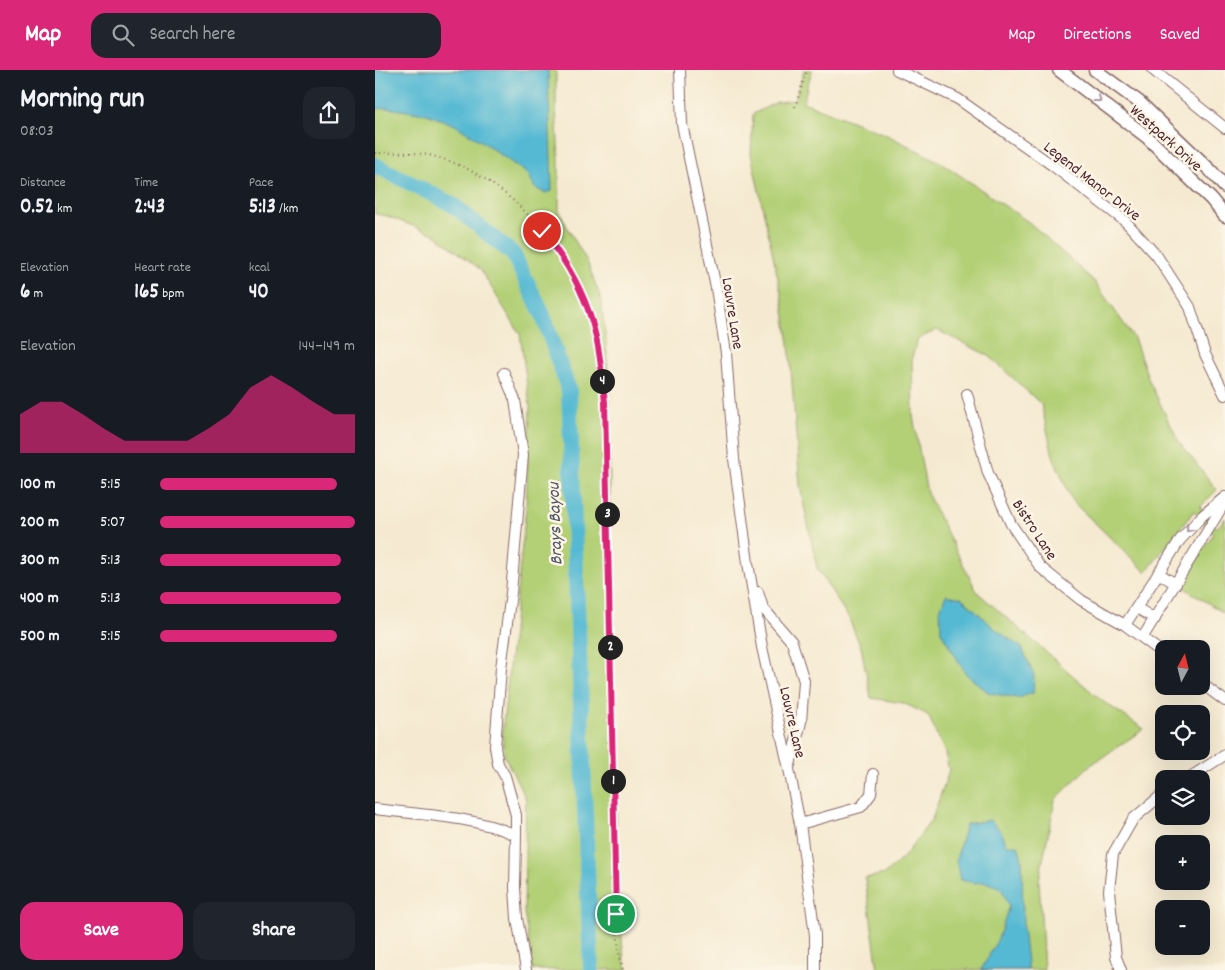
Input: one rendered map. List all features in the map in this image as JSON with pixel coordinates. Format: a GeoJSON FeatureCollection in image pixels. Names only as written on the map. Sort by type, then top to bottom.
{"type":"FeatureCollection","features":[{"type":"Feature","properties":{"kind":"main road","name":"Westpark Drive"},"geometry":{"type":"LineString","coordinates":[[1059,70],[1147,137],[1211,199],[1225,216]]}},
{"type":"Feature","properties":{"kind":"main road","name":"Westpark Drive"},"geometry":{"type":"LineString","coordinates":[[1095,70],[1139,102],[1211,171],[1225,187]]}},
{"type":"Feature","properties":{"kind":"street","name":"Louvre Lane"},"geometry":{"type":"LineString","coordinates":[[680,70],[682,124],[716,288],[726,353],[733,459],[748,563],[762,647],[800,824],[815,935],[815,970]]}},
{"type":"Feature","properties":{"kind":"street","name":"Legend Manor Drive"},"geometry":{"type":"LineString","coordinates":[[897,70],[958,99],[1052,165],[1125,222],[1157,256],[1190,308],[1205,354],[1225,395]]}},
{"type":"Feature","properties":{"kind":"street"},"geometry":{"type":"LineString","coordinates":[[1153,70],[1225,128]]}},
{"type":"Feature","properties":{"kind":"street"},"geometry":{"type":"LineString","coordinates":[[504,373],[515,400],[523,454],[511,593],[501,668],[495,747],[498,764],[505,776],[516,815],[515,888],[517,918],[526,970]]}},
{"type":"Feature","properties":{"kind":"street","name":"Bistro Lane"},"geometry":{"type":"LineString","coordinates":[[967,394],[987,473],[1011,524],[1040,567],[1081,600],[1143,637],[1155,647]]}},
{"type":"Feature","properties":{"kind":"street"},"geometry":{"type":"LineString","coordinates":[[1125,626],[1185,534],[1202,516],[1225,497]]}},
{"type":"Feature","properties":{"kind":"street"},"geometry":{"type":"LineString","coordinates":[[1143,637],[1225,502]]}},
{"type":"Feature","properties":{"kind":"street","name":"Louvre Lane"},"geometry":{"type":"LineString","coordinates":[[748,563],[763,608],[792,642],[804,681],[801,722],[789,769]]}},
{"type":"Feature","properties":{"kind":"street"},"geometry":{"type":"LineString","coordinates":[[1158,573],[1176,584]]}},
{"type":"Feature","properties":{"kind":"street"},"geometry":{"type":"LineString","coordinates":[[1137,608],[1155,618]]}},
{"type":"Feature","properties":{"kind":"street"},"geometry":{"type":"LineString","coordinates":[[1210,690],[1225,701]]}},
{"type":"Feature","properties":{"kind":"street"},"geometry":{"type":"LineString","coordinates":[[1202,770],[1225,756]]}},
{"type":"Feature","properties":{"kind":"street"},"geometry":{"type":"LineString","coordinates":[[800,824],[861,807],[871,794],[873,774]]}},
{"type":"Feature","properties":{"kind":"street"},"geometry":{"type":"LineString","coordinates":[[1121,970],[1116,958],[1109,891],[1113,854],[1133,819],[1155,801]]}},
{"type":"Feature","properties":{"kind":"street"},"geometry":{"type":"LineString","coordinates":[[375,809],[471,821],[495,826],[516,835]]}},
{"type":"Feature","properties":{"kind":"path"},"geometry":{"type":"LineString","coordinates":[[795,108],[807,70]]}},
{"type":"Feature","properties":{"kind":"path"},"geometry":{"type":"LineString","coordinates":[[375,152],[417,153],[439,158],[472,173],[502,191],[526,212],[560,254],[582,295],[591,319],[598,346],[606,421],[616,914],[619,954],[623,970]]}},
{"type":"Feature","properties":{"kind":"green space"},"geometry":{"type":"Polygon","coordinates":[[[375,70],[556,70],[559,210],[587,261],[601,299],[606,340],[609,388],[611,594],[618,898],[624,960],[628,970],[533,970],[524,912],[526,799],[504,755],[502,734],[526,508],[530,407],[520,334],[480,269],[434,234],[387,216],[375,214],[375,70]]]}},
{"type":"Feature","properties":{"kind":"green space"},"geometry":{"type":"Polygon","coordinates":[[[804,70],[812,70],[803,102],[887,135],[942,163],[1030,223],[1094,281],[1134,338],[1150,383],[1179,442],[1217,490],[1200,507],[1217,528],[1225,518],[1225,614],[1180,585],[1213,534],[1194,511],[1146,572],[1072,501],[1053,456],[1041,404],[989,356],[937,330],[918,339],[912,357],[913,416],[927,493],[977,592],[1101,700],[1144,729],[1088,767],[1055,800],[1039,880],[1044,970],[878,970],[865,878],[885,874],[904,857],[932,819],[949,771],[945,753],[928,715],[903,703],[871,698],[861,647],[848,617],[817,568],[800,486],[789,344],[782,297],[751,154],[753,114],[777,102],[795,100],[804,70]]]}},
{"type":"Feature","properties":{"kind":"water"},"geometry":{"type":"Polygon","coordinates":[[[375,70],[548,70],[552,191],[544,193],[534,187],[529,175],[455,125],[427,114],[387,108],[375,109],[375,70]]]}},
{"type":"Feature","properties":{"kind":"water"},"geometry":{"type":"Polygon","coordinates":[[[946,595],[962,598],[994,628],[1022,648],[1034,675],[1033,693],[1018,698],[989,693],[966,674],[941,632],[940,610],[946,595]]]}},
{"type":"Feature","properties":{"kind":"water"},"geometry":{"type":"Polygon","coordinates":[[[990,820],[1001,831],[1007,845],[1018,845],[1022,859],[1023,929],[1028,970],[981,970],[998,939],[1009,906],[1001,888],[985,882],[975,883],[960,880],[956,860],[966,824],[990,820]]]}},
{"type":"Feature","properties":{"kind":"waterway","name":"Brays Bayou"},"geometry":{"type":"LineString","coordinates":[[375,165],[453,205],[513,254],[542,313],[569,391],[591,970]]}},
{"type":"Feature","properties":{"kind":"route"},"geometry":{"type":"LineString","coordinates":[[542,231],[569,268],[587,306],[598,346],[605,402],[616,914]]}}]}
